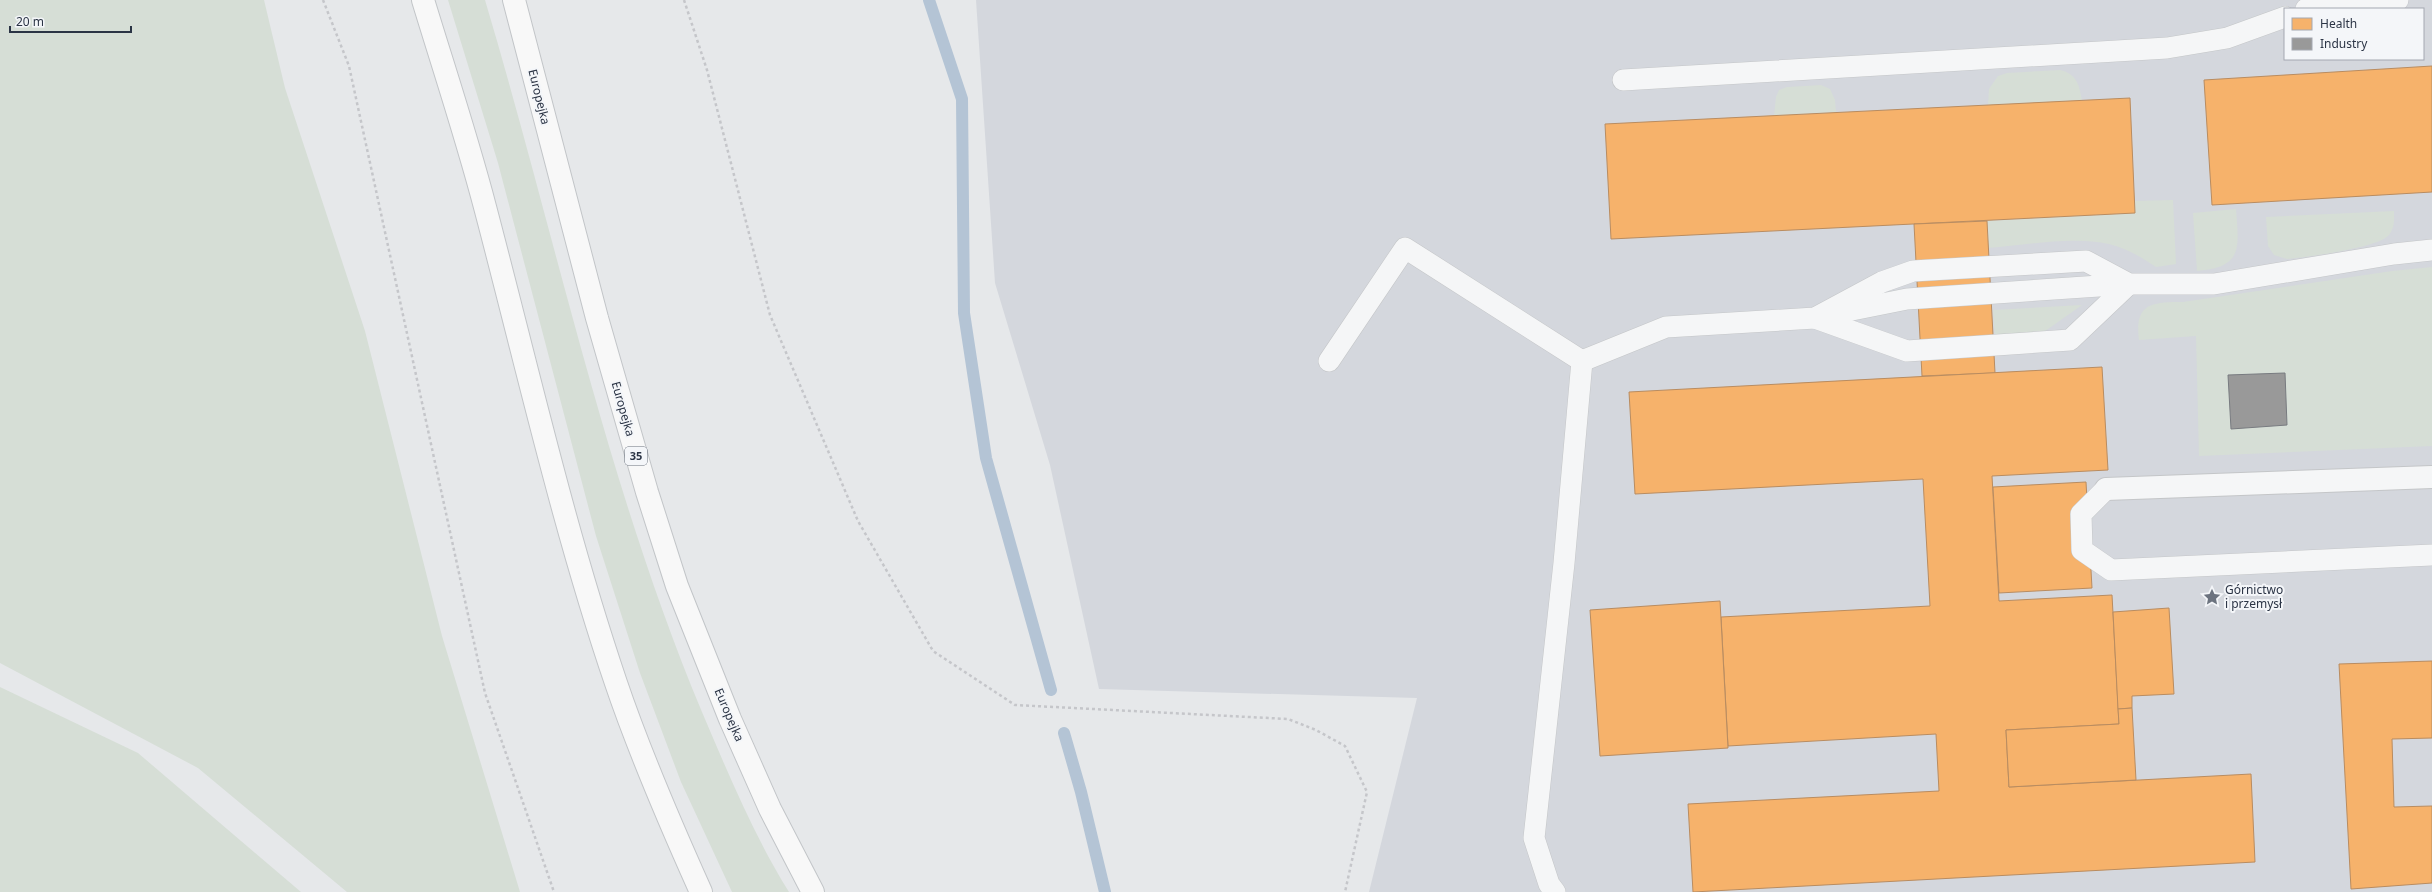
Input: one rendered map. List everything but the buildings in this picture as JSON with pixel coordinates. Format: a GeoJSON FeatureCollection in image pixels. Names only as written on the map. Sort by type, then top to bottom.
{"type":"FeatureCollection","features":[{"type":"Feature","properties":{"kind":"main road"},"geometry":{"type":"LineString","coordinates":[[423,0],[485,205],[535,410],[576,556],[616,683],[654,788],[700,892]]}},
{"type":"Feature","properties":{"kind":"main road","name":"Europejka"},"geometry":{"type":"LineString","coordinates":[[514,0],[599,326],[647,492],[677,586],[736,733],[770,809],[813,892]]}},
{"type":"Feature","properties":{"kind":"street"},"geometry":{"type":"LineString","coordinates":[[2106,489],[2432,477]]}},
{"type":"Feature","properties":{"kind":"lane"},"geometry":{"type":"LineString","coordinates":[[2309,8],[2321,4],[2398,0]]}},
{"type":"Feature","properties":{"kind":"lane"},"geometry":{"type":"LineString","coordinates":[[1623,80],[2166,48],[2227,38],[2284,17]]}},
{"type":"Feature","properties":{"kind":"lane"},"geometry":{"type":"LineString","coordinates":[[1329,360],[1405,248],[1582,361]]}},
{"type":"Feature","properties":{"kind":"lane"},"geometry":{"type":"LineString","coordinates":[[1582,361],[1666,327],[1815,318],[1907,299],[2129,284],[2214,284],[2394,254],[2432,250]]}},
{"type":"Feature","properties":{"kind":"lane"},"geometry":{"type":"LineString","coordinates":[[1815,318],[1882,282],[1912,271],[2086,261],[2129,284]]}},
{"type":"Feature","properties":{"kind":"lane"},"geometry":{"type":"LineString","coordinates":[[1815,318],[1907,351],[2070,340],[2129,284]]}},
{"type":"Feature","properties":{"kind":"lane"},"geometry":{"type":"LineString","coordinates":[[1555,892],[1550,884],[1534,838],[1564,563],[1582,361]]}},
{"type":"Feature","properties":{"kind":"lane"},"geometry":{"type":"LineString","coordinates":[[2106,489],[2081,514],[2082,550],[2111,570],[2432,555]]}},
{"type":"Feature","properties":{"kind":"path"},"geometry":{"type":"LineString","coordinates":[[323,0],[349,66],[485,693],[554,892]]}},
{"type":"Feature","properties":{"kind":"path"},"geometry":{"type":"LineString","coordinates":[[684,0],[707,70],[770,315],[858,521],[933,651],[1014,705],[1288,720],[1316,730],[1345,746],[1367,792],[1345,892]]}},
{"type":"Feature","properties":{"kind":"shaded area"},"geometry":{"type":"Polygon","coordinates":[[[0,0],[264,0],[285,88],[365,331],[442,636],[520,892],[347,892],[198,768],[0,663],[0,0]]]}},
{"type":"Feature","properties":{"kind":"shaded area"},"geometry":{"type":"Polygon","coordinates":[[[448,0],[485,0],[584,359],[638,538],[668,625],[702,712],[753,827],[789,892],[732,892],[681,782],[640,673],[596,536],[498,163],[448,0]]]}},
{"type":"Feature","properties":{"kind":"shaded area"},"geometry":{"type":"Polygon","coordinates":[[[976,0],[2432,0],[2432,892],[1369,892],[1417,698],[1099,689],[1050,465],[995,283],[976,0]]]}},
{"type":"Feature","properties":{"kind":"shaded area"},"geometry":{"type":"Polygon","coordinates":[[[2060,70],[2074,77],[2080,90],[2082,100],[1988,105],[1989,89],[1998,76],[2007,73],[2060,70]]]}},
{"type":"Feature","properties":{"kind":"shaded area"},"geometry":{"type":"Polygon","coordinates":[[[1821,85],[1830,89],[1835,100],[1836,112],[1774,116],[1776,97],[1779,90],[1787,87],[1821,85]]]}},
{"type":"Feature","properties":{"kind":"shaded area"},"geometry":{"type":"Polygon","coordinates":[[[2173,200],[2176,264],[2156,267],[2122,248],[2095,242],[2064,241],[1988,248],[1987,221],[2135,213],[2134,201],[2173,200]]]}},
{"type":"Feature","properties":{"kind":"shaded area"},"geometry":{"type":"Polygon","coordinates":[[[2236,209],[2238,235],[2235,254],[2223,265],[2212,269],[2197,271],[2193,213],[2236,209]]]}},
{"type":"Feature","properties":{"kind":"shaded area"},"geometry":{"type":"Polygon","coordinates":[[[2394,211],[2393,227],[2389,235],[2382,240],[2357,248],[2287,259],[2274,255],[2268,246],[2266,217],[2394,211]]]}},
{"type":"Feature","properties":{"kind":"shaded area"},"geometry":{"type":"Polygon","coordinates":[[[2432,267],[2432,446],[2199,456],[2196,336],[2139,340],[2139,318],[2148,307],[2154,304],[2183,302],[2392,271],[2432,267]]]}},
{"type":"Feature","properties":{"kind":"shaded area"},"geometry":{"type":"Polygon","coordinates":[[[2082,305],[2041,334],[1995,338],[1993,310],[2082,305]]]}},
{"type":"Feature","properties":{"kind":"shaded area"},"geometry":{"type":"Polygon","coordinates":[[[0,687],[138,753],[301,892],[0,892],[0,687]]]}},
{"type":"Feature","properties":{"kind":"waterway"},"geometry":{"type":"LineString","coordinates":[[929,0],[962,99],[964,313],[986,458],[1051,690]]}},
{"type":"Feature","properties":{"kind":"waterway"},"geometry":{"type":"LineString","coordinates":[[1064,733],[1081,792],[1105,892]]}},
{"type":"Feature","properties":{"kind":"place","name":"Górnictwo i przemysł"},"geometry":{"type":"Point","coordinates":[2212,597]}}]}
